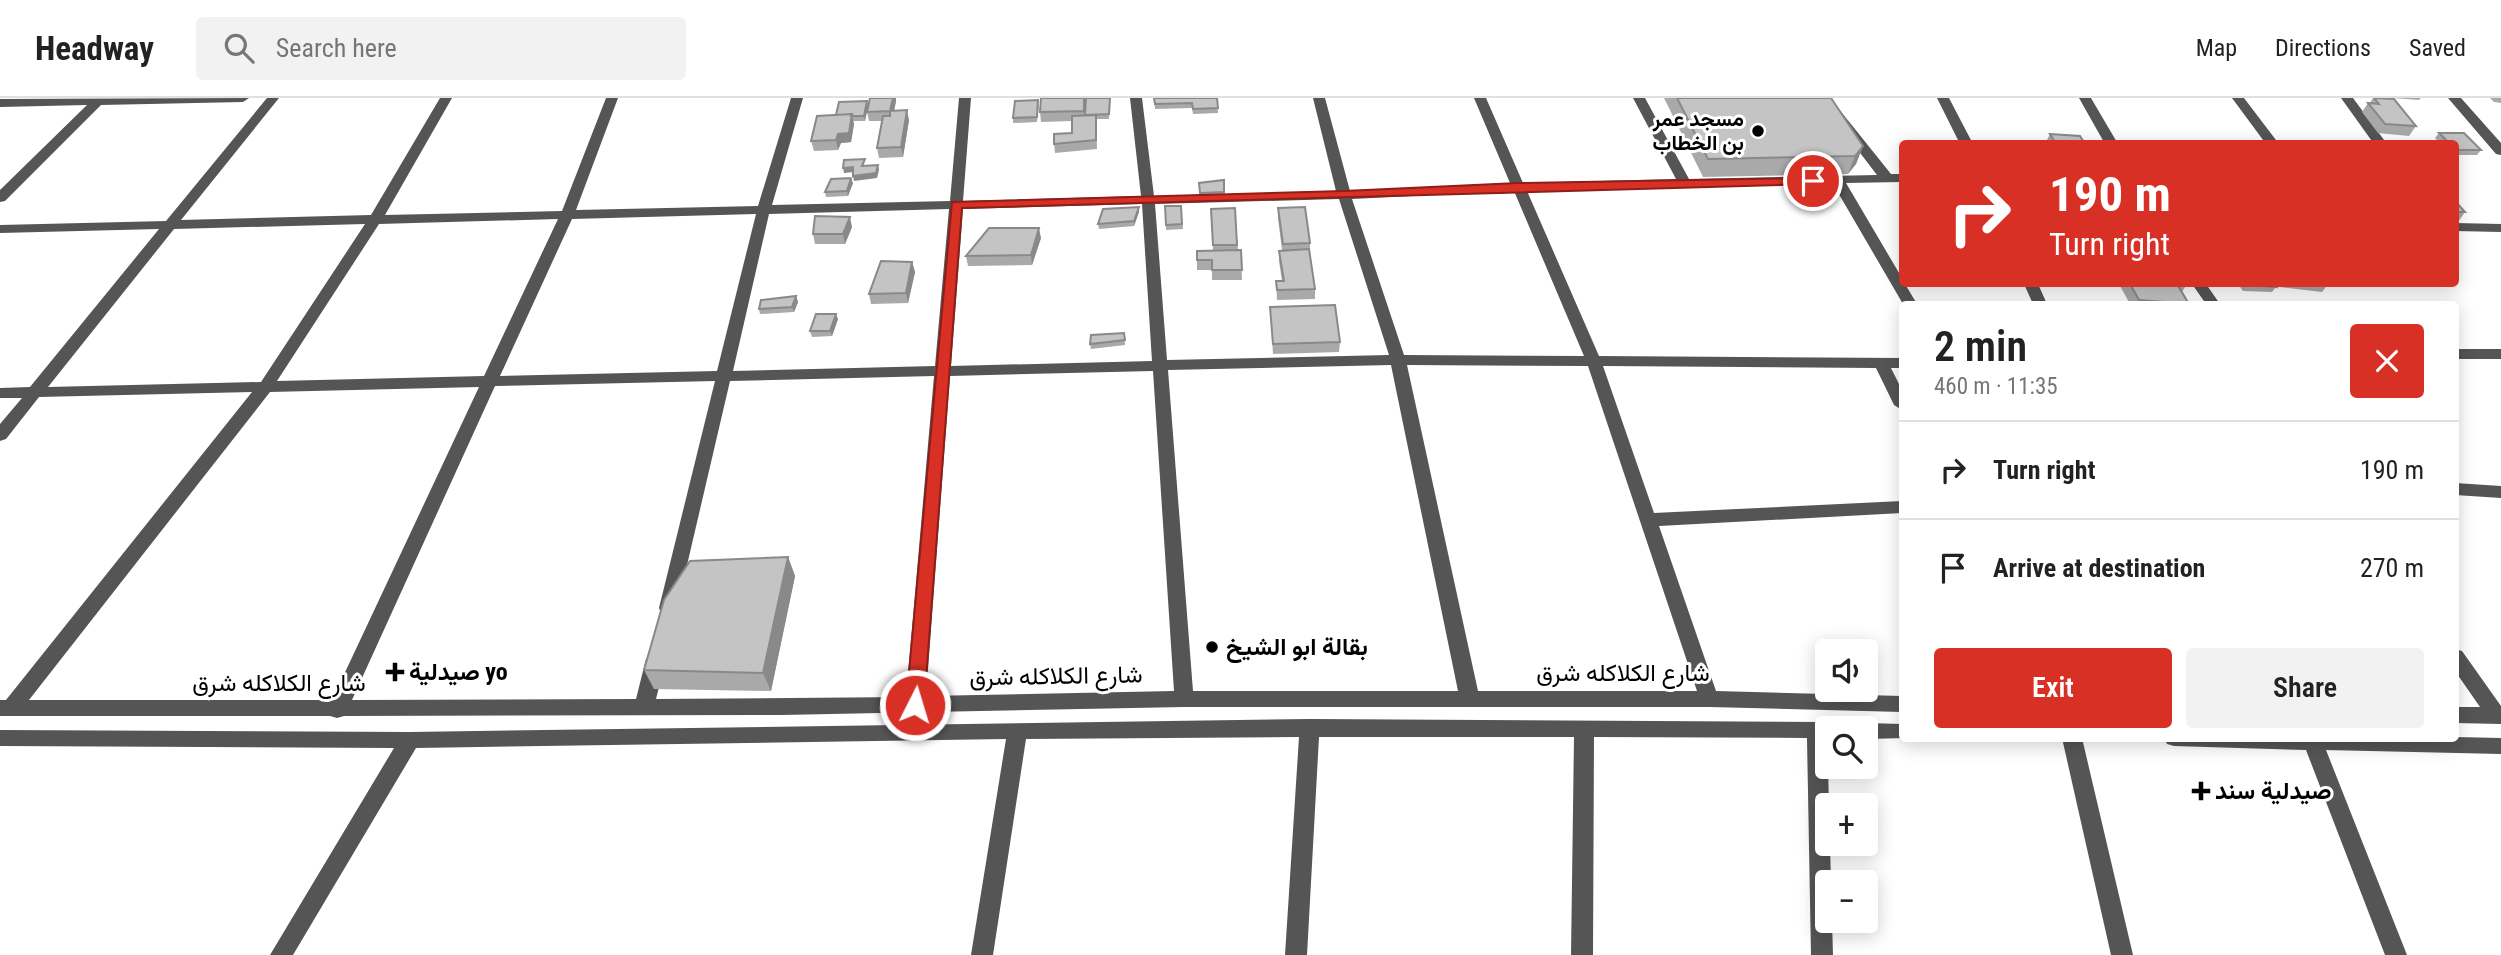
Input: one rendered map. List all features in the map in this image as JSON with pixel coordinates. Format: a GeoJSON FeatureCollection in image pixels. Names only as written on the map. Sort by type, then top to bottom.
{"type":"FeatureCollection","features":[{"type":"Feature","properties":{"kind":"street"},"geometry":{"type":"LineString","coordinates":[[0,103],[243,98]]}},
{"type":"Feature","properties":{"kind":"street"},"geometry":{"type":"LineString","coordinates":[[0,435],[169,223],[273,98]]}},
{"type":"Feature","properties":{"kind":"street"},"geometry":{"type":"LineString","coordinates":[[5,708],[265,387],[376,218],[446,98]]}},
{"type":"Feature","properties":{"kind":"street"},"geometry":{"type":"LineString","coordinates":[[337,710],[568,214],[612,98]]}},
{"type":"Feature","properties":{"kind":"street"},"geometry":{"type":"LineString","coordinates":[[644,707],[764,208],[797,98]]}},
{"type":"Feature","properties":{"kind":"street"},"geometry":{"type":"LineString","coordinates":[[915,705],[965,98]]}},
{"type":"Feature","properties":{"kind":"street"},"geometry":{"type":"LineString","coordinates":[[1136,98],[1148,200],[1184,699]]}},
{"type":"Feature","properties":{"kind":"street"},"geometry":{"type":"LineString","coordinates":[[1319,98],[1344,195],[1398,360],[1470,700]]}},
{"type":"Feature","properties":{"kind":"street"},"geometry":{"type":"LineString","coordinates":[[1480,98],[1594,362],[1709,699]]}},
{"type":"Feature","properties":{"kind":"street"},"geometry":{"type":"LineString","coordinates":[[1639,98],[1686,185]]}},
{"type":"Feature","properties":{"kind":"street"},"geometry":{"type":"LineString","coordinates":[[1824,98],[1887,178]]}},
{"type":"Feature","properties":{"kind":"street"},"geometry":{"type":"LineString","coordinates":[[1943,98],[1965,140]]}},
{"type":"Feature","properties":{"kind":"street"},"geometry":{"type":"LineString","coordinates":[[2085,98],[2110,140]]}},
{"type":"Feature","properties":{"kind":"street"},"geometry":{"type":"LineString","coordinates":[[2238,98],[2270,140]]}},
{"type":"Feature","properties":{"kind":"street"},"geometry":{"type":"LineString","coordinates":[[2347,98],[2378,140]]}},
{"type":"Feature","properties":{"kind":"street"},"geometry":{"type":"LineString","coordinates":[[2454,98],[2501,151]]}},
{"type":"Feature","properties":{"kind":"street"},"geometry":{"type":"LineString","coordinates":[[0,198],[99,99]]}},
{"type":"Feature","properties":{"kind":"street"},"geometry":{"type":"LineString","coordinates":[[0,229],[1899,178]]}},
{"type":"Feature","properties":{"kind":"street"},"geometry":{"type":"LineString","coordinates":[[1838,181],[1899,285]]}},
{"type":"Feature","properties":{"kind":"street"},"geometry":{"type":"LineString","coordinates":[[2459,227],[2501,228]]}},
{"type":"Feature","properties":{"kind":"street"},"geometry":{"type":"LineString","coordinates":[[2459,355],[2501,354]]}},
{"type":"Feature","properties":{"kind":"street"},"geometry":{"type":"LineString","coordinates":[[0,393],[1398,360],[1899,363]]}},
{"type":"Feature","properties":{"kind":"street"},"geometry":{"type":"LineString","coordinates":[[1881,363],[1899,399]]}},
{"type":"Feature","properties":{"kind":"street"},"geometry":{"type":"LineString","coordinates":[[2459,489],[2501,492]]}},
{"type":"Feature","properties":{"kind":"street"},"geometry":{"type":"LineString","coordinates":[[1647,520],[1899,507]]}},
{"type":"Feature","properties":{"kind":"street"},"geometry":{"type":"LineString","coordinates":[[2459,661],[2499,716]]}},
{"type":"Feature","properties":{"kind":"street","name":"شارع الكلاكله شرق"},"geometry":{"type":"LineString","coordinates":[[5,708],[337,710],[915,705],[1184,699],[1709,699],[1899,704]]}},
{"type":"Feature","properties":{"kind":"street"},"geometry":{"type":"LineString","coordinates":[[2459,715],[2499,716]]}},
{"type":"Feature","properties":{"kind":"street"},"geometry":{"type":"LineString","coordinates":[[1296,955],[1310,727]]}},
{"type":"Feature","properties":{"kind":"street"},"geometry":{"type":"LineString","coordinates":[[0,738],[410,740],[1310,727],[1815,730]]}},
{"type":"Feature","properties":{"kind":"street"},"geometry":{"type":"LineString","coordinates":[[1582,955],[1584,727]]}},
{"type":"Feature","properties":{"kind":"street"},"geometry":{"type":"LineString","coordinates":[[982,955],[1017,730]]}},
{"type":"Feature","properties":{"kind":"street"},"geometry":{"type":"LineString","coordinates":[[1878,731],[1899,732]]}},
{"type":"Feature","properties":{"kind":"street"},"geometry":{"type":"LineString","coordinates":[[281,955],[410,740]]}},
{"type":"Feature","properties":{"kind":"street"},"geometry":{"type":"LineString","coordinates":[[2073,742],[2122,955]]}},
{"type":"Feature","properties":{"kind":"street"},"geometry":{"type":"LineString","coordinates":[[2396,955],[2313,742],[2501,746]]}},
{"type":"Feature","properties":{"kind":"street"},"geometry":{"type":"LineString","coordinates":[[1822,779],[1822,955]]}},
{"type":"Feature","properties":{"kind":"building"},"geometry":{"type":"Polygon","coordinates":[[[870,98],[893,98],[890,111],[867,112],[870,98]]]}},
{"type":"Feature","properties":{"kind":"building"},"geometry":{"type":"Polygon","coordinates":[[[1041,98],[1084,98],[1084,111],[1040,112],[1041,98]]]}},
{"type":"Feature","properties":{"kind":"building"},"geometry":{"type":"Polygon","coordinates":[[[1086,98],[1110,98],[1109,114],[1085,115],[1086,98]]]}},
{"type":"Feature","properties":{"kind":"building"},"geometry":{"type":"Polygon","coordinates":[[[1154,98],[1217,98],[1218,108],[1193,109],[1192,103],[1155,104],[1154,98]]]}},
{"type":"Feature","properties":{"kind":"building","name":"مسجد عمر بن الخطاب"},"geometry":{"type":"Polygon","coordinates":[[[1677,98],[1831,98],[1863,146],[1855,156],[1708,159],[1677,98]]]}},
{"type":"Feature","properties":{"kind":"building"},"geometry":{"type":"Polygon","coordinates":[[[2374,98],[2394,99],[2416,126],[2385,124],[2368,103],[2379,104],[2374,98]]]}},
{"type":"Feature","properties":{"kind":"building"},"geometry":{"type":"Polygon","coordinates":[[[1038,100],[1037,117],[1013,118],[1015,101],[1038,100]]]}},
{"type":"Feature","properties":{"kind":"building"},"geometry":{"type":"Polygon","coordinates":[[[867,101],[864,116],[836,115],[839,102],[867,101]]]}},
{"type":"Feature","properties":{"kind":"building"},"geometry":{"type":"Polygon","coordinates":[[[907,110],[901,147],[877,148],[883,116],[890,116],[890,111],[907,110]]]}},
{"type":"Feature","properties":{"kind":"building"},"geometry":{"type":"Polygon","coordinates":[[[852,114],[849,133],[838,134],[836,140],[811,141],[817,116],[852,114]]]}},
{"type":"Feature","properties":{"kind":"building"},"geometry":{"type":"Polygon","coordinates":[[[1096,115],[1096,140],[1054,144],[1054,134],[1072,133],[1072,116],[1096,115]]]}},
{"type":"Feature","properties":{"kind":"building"},"geometry":{"type":"Polygon","coordinates":[[[2439,133],[2464,133],[2481,150],[2459,150],[2459,140],[2446,140],[2439,133]]]}},
{"type":"Feature","properties":{"kind":"building"},"geometry":{"type":"Polygon","coordinates":[[[2050,134],[2080,136],[2082,140],[2054,140],[2050,134]]]}},
{"type":"Feature","properties":{"kind":"building"},"geometry":{"type":"Polygon","coordinates":[[[865,159],[862,166],[878,165],[876,173],[853,176],[853,167],[843,168],[844,160],[865,159]]]}},
{"type":"Feature","properties":{"kind":"building"},"geometry":{"type":"Polygon","coordinates":[[[851,178],[847,191],[825,192],[831,179],[851,178]]]}},
{"type":"Feature","properties":{"kind":"building"},"geometry":{"type":"Polygon","coordinates":[[[1224,180],[1224,192],[1200,193],[1199,183],[1224,180]]]}},
{"type":"Feature","properties":{"kind":"building"},"geometry":{"type":"Polygon","coordinates":[[[1165,206],[1181,206],[1182,224],[1166,225],[1165,206]]]}},
{"type":"Feature","properties":{"kind":"building"},"geometry":{"type":"Polygon","coordinates":[[[1139,207],[1134,221],[1098,224],[1103,209],[1139,207]]]}},
{"type":"Feature","properties":{"kind":"building"},"geometry":{"type":"Polygon","coordinates":[[[1305,207],[1310,243],[1283,244],[1278,208],[1305,207]]]}},
{"type":"Feature","properties":{"kind":"building"},"geometry":{"type":"Polygon","coordinates":[[[1235,208],[1237,245],[1213,245],[1211,209],[1235,208]]]}},
{"type":"Feature","properties":{"kind":"building"},"geometry":{"type":"Polygon","coordinates":[[[815,216],[850,217],[843,234],[813,234],[815,216]]]}},
{"type":"Feature","properties":{"kind":"building"},"geometry":{"type":"Polygon","coordinates":[[[989,228],[1039,228],[1031,255],[966,256],[989,228]]]}},
{"type":"Feature","properties":{"kind":"building"},"geometry":{"type":"Polygon","coordinates":[[[1309,249],[1315,289],[1277,290],[1276,281],[1284,281],[1279,251],[1309,249]]]}},
{"type":"Feature","properties":{"kind":"building"},"geometry":{"type":"Polygon","coordinates":[[[1241,250],[1242,270],[1212,270],[1212,260],[1197,260],[1197,251],[1241,250]]]}},
{"type":"Feature","properties":{"kind":"building"},"geometry":{"type":"Polygon","coordinates":[[[881,261],[912,262],[906,293],[869,294],[881,261]]]}},
{"type":"Feature","properties":{"kind":"building"},"geometry":{"type":"Polygon","coordinates":[[[2132,287],[2179,287],[2187,301],[2152,301],[2139,300],[2132,287]]]}},
{"type":"Feature","properties":{"kind":"building"},"geometry":{"type":"Polygon","coordinates":[[[796,296],[792,307],[759,309],[761,300],[796,296]]]}},
{"type":"Feature","properties":{"kind":"building"},"geometry":{"type":"Polygon","coordinates":[[[1335,305],[1340,342],[1273,344],[1270,307],[1335,305]]]}},
{"type":"Feature","properties":{"kind":"building"},"geometry":{"type":"Polygon","coordinates":[[[816,314],[836,314],[830,331],[810,331],[816,314]]]}},
{"type":"Feature","properties":{"kind":"building"},"geometry":{"type":"Polygon","coordinates":[[[1124,333],[1125,340],[1090,344],[1091,335],[1124,333]]]}},
{"type":"Feature","properties":{"kind":"building"},"geometry":{"type":"Polygon","coordinates":[[[788,557],[763,673],[644,670],[664,600],[690,561],[788,557]]]}},
{"type":"Feature","properties":{"kind":"place","name":"مسجد عمر بن الخطاب"},"geometry":{"type":"Point","coordinates":[1758,131]}},
{"type":"Feature","properties":{"kind":"place","name":"بقالة ابو الشيخ"},"geometry":{"type":"Point","coordinates":[1212,647]}},
{"type":"Feature","properties":{"kind":"place","name":"صيدلية yo"},"geometry":{"type":"Point","coordinates":[395,672]}},
{"type":"Feature","properties":{"kind":"place","name":"صيدلية سند"},"geometry":{"type":"Point","coordinates":[2201,791]}},
{"type":"Feature","properties":{"kind":"route"},"geometry":{"type":"LineString","coordinates":[[915,705],[956,204],[1813,181]]}}]}
